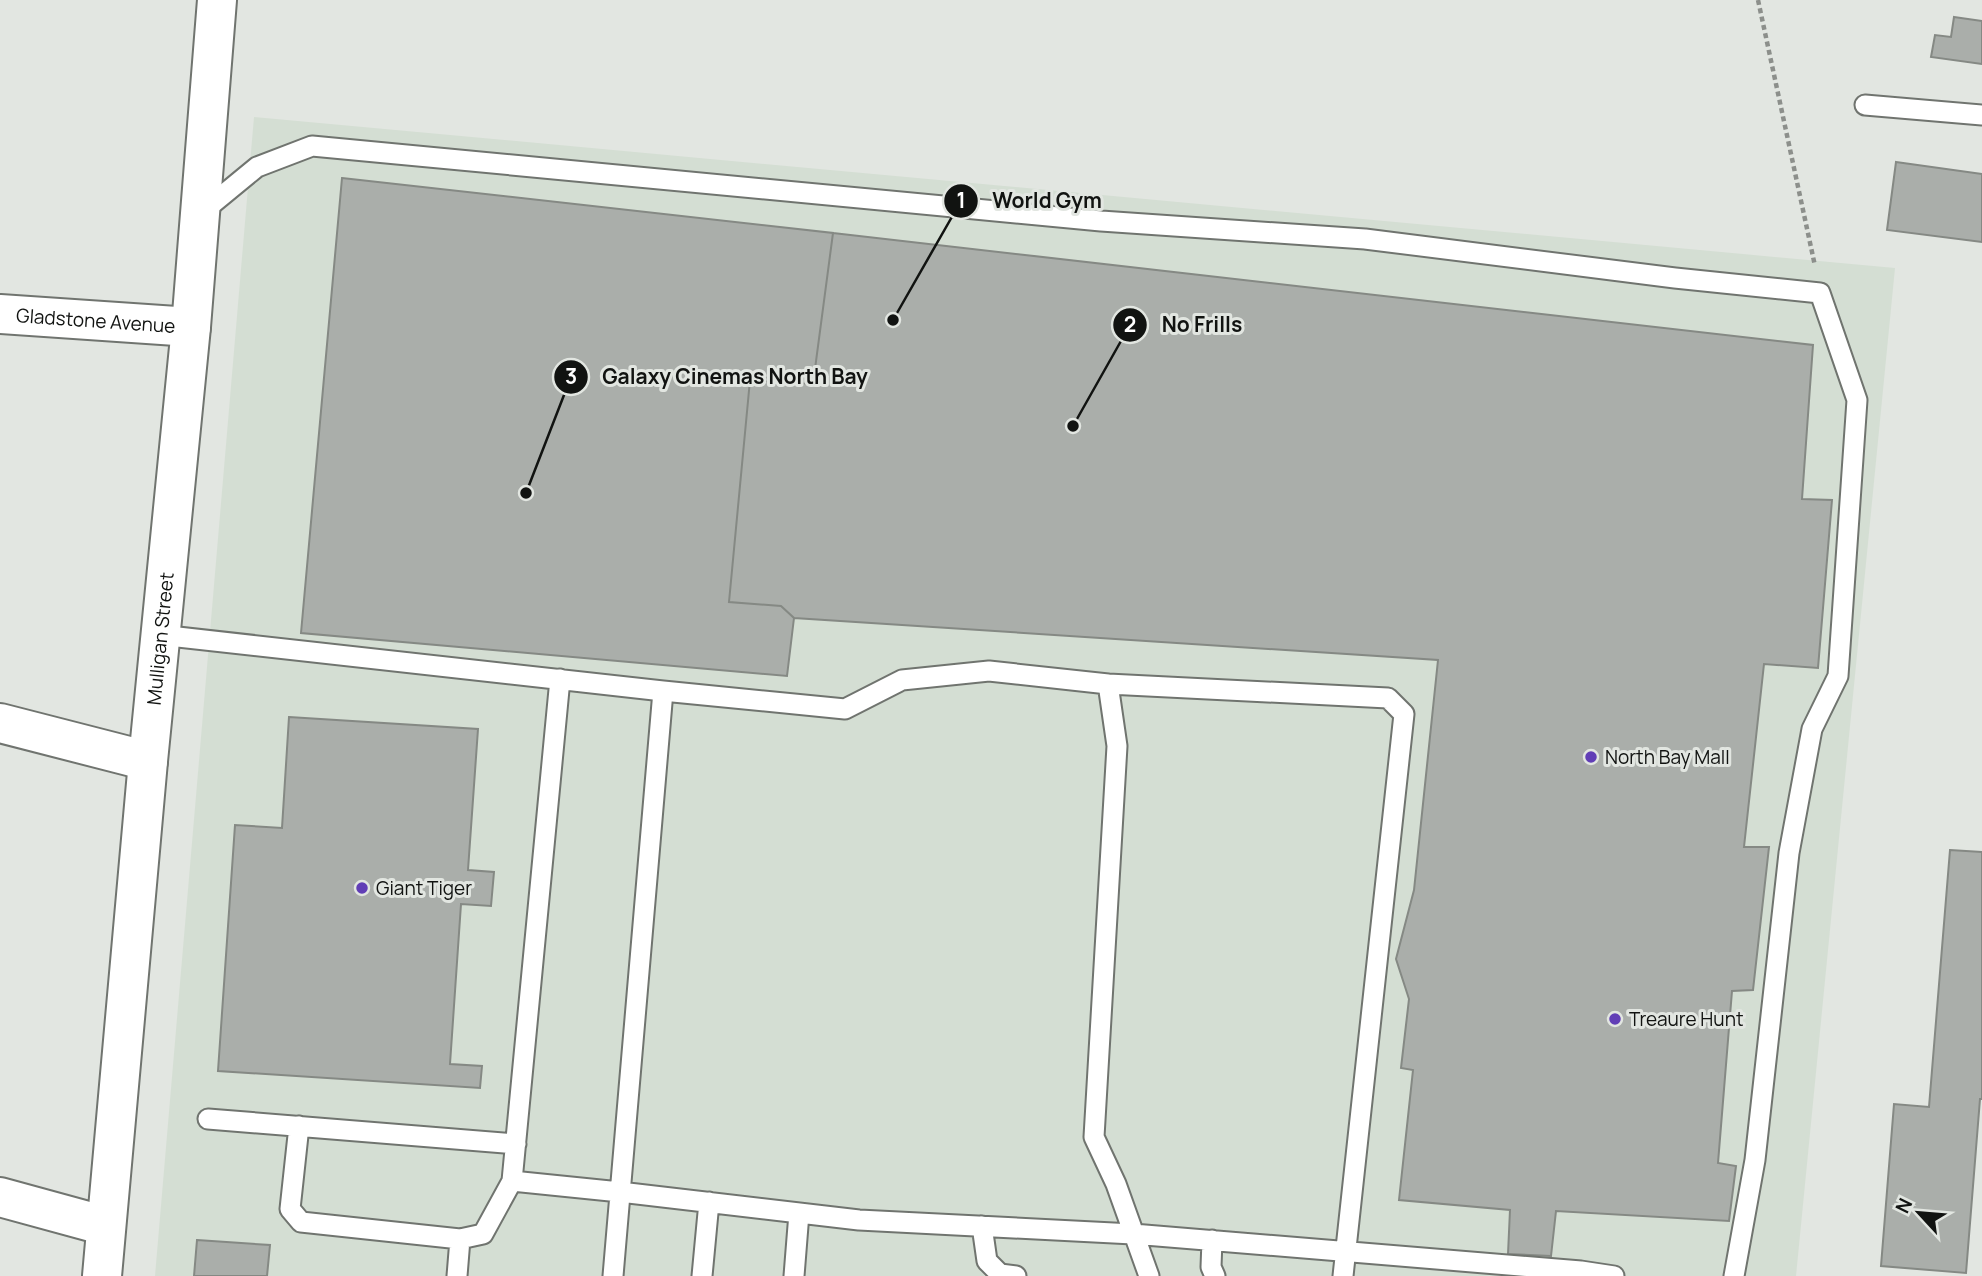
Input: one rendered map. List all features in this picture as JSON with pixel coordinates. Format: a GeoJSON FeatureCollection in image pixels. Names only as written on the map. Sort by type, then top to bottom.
{"type":"FeatureCollection","features":[{"type":"Feature","properties":{"kind":"street","name":"Mulligan Street"},"geometry":{"type":"LineString","coordinates":[[102,1276],[148,761],[191,327],[217,0]]}},
{"type":"Feature","properties":{"kind":"street","name":"Gladstone Avenue"},"geometry":{"type":"LineString","coordinates":[[0,314],[191,327]]}},
{"type":"Feature","properties":{"kind":"street"},"geometry":{"type":"LineString","coordinates":[[0,723],[148,761]]}},
{"type":"Feature","properties":{"kind":"street"},"geometry":{"type":"LineString","coordinates":[[0,1197],[106,1226]]}},
{"type":"Feature","properties":{"kind":"lane"},"geometry":{"type":"LineString","coordinates":[[1866,105],[1982,115]]}},
{"type":"Feature","properties":{"kind":"lane"},"geometry":{"type":"LineString","coordinates":[[200,214],[257,167],[312,146],[1101,221],[1365,239],[1820,293],[1857,400],[1838,676],[1812,729],[1791,841],[1755,1160],[1734,1276]]}},
{"type":"Feature","properties":{"kind":"lane"},"geometry":{"type":"LineString","coordinates":[[160,635],[845,709],[901,680],[989,671],[1108,684],[1388,698],[1404,714],[1343,1276]]}},
{"type":"Feature","properties":{"kind":"lane"},"geometry":{"type":"LineString","coordinates":[[299,1126],[290,1209],[301,1222],[460,1239],[482,1234],[512,1181],[560,679]]}},
{"type":"Feature","properties":{"kind":"lane"},"geometry":{"type":"LineString","coordinates":[[1108,684],[1117,746],[1094,1137],[1116,1184],[1149,1276]]}},
{"type":"Feature","properties":{"kind":"lane"},"geometry":{"type":"LineString","coordinates":[[613,1276],[663,691]]}},
{"type":"Feature","properties":{"kind":"lane"},"geometry":{"type":"LineString","coordinates":[[208,1119],[516,1144]]}},
{"type":"Feature","properties":{"kind":"lane"},"geometry":{"type":"LineString","coordinates":[[512,1181],[859,1220],[1133,1234],[1346,1251],[1450,1268],[1614,1276]]}},
{"type":"Feature","properties":{"kind":"lane"},"geometry":{"type":"LineString","coordinates":[[702,1276],[709,1202]]}},
{"type":"Feature","properties":{"kind":"lane"},"geometry":{"type":"LineString","coordinates":[[794,1276],[799,1213]]}},
{"type":"Feature","properties":{"kind":"lane"},"geometry":{"type":"LineString","coordinates":[[982,1226],[987,1261],[1000,1274],[1016,1276]]}},
{"type":"Feature","properties":{"kind":"lane"},"geometry":{"type":"LineString","coordinates":[[457,1276],[460,1239]]}},
{"type":"Feature","properties":{"kind":"lane"},"geometry":{"type":"LineString","coordinates":[[1212,1240],[1211,1267],[1215,1276]]}},
{"type":"Feature","properties":{"kind":"path"},"geometry":{"type":"LineString","coordinates":[[1758,0],[1820,293]]}},
{"type":"Feature","properties":{"kind":"shaded area"},"geometry":{"type":"Polygon","coordinates":[[[254,117],[1895,268],[1796,1276],[155,1276],[254,117]]]}},
{"type":"Feature","properties":{"kind":"building"},"geometry":{"type":"Polygon","coordinates":[[[1954,17],[1982,21],[1982,64],[1931,57],[1935,35],[1951,37],[1954,17]]]}},
{"type":"Feature","properties":{"kind":"building"},"geometry":{"type":"Polygon","coordinates":[[[1896,162],[1982,174],[1982,242],[1887,230],[1896,162]]]}},
{"type":"Feature","properties":{"kind":"building"},"geometry":{"type":"Polygon","coordinates":[[[342,178],[833,233],[813,384],[750,380],[729,602],[781,606],[794,618],[787,676],[301,633],[342,178]]]}},
{"type":"Feature","properties":{"kind":"building","name":"North Bay Mall"},"geometry":{"type":"Polygon","coordinates":[[[833,233],[1813,345],[1802,499],[1832,500],[1818,668],[1764,664],[1744,847],[1769,847],[1753,990],[1732,991],[1718,1163],[1736,1166],[1729,1221],[1556,1211],[1551,1256],[1508,1254],[1510,1210],[1399,1200],[1413,1070],[1401,1068],[1409,999],[1396,959],[1414,890],[1438,660],[794,618],[781,606],[729,602],[750,380],[813,384],[833,233]]]}},
{"type":"Feature","properties":{"kind":"building","name":"Giant Tiger"},"geometry":{"type":"Polygon","coordinates":[[[289,717],[478,729],[468,870],[494,872],[491,906],[461,904],[450,1064],[482,1066],[480,1088],[218,1071],[235,825],[282,828],[289,717]]]}},
{"type":"Feature","properties":{"kind":"building"},"geometry":{"type":"Polygon","coordinates":[[[1950,850],[1982,852],[1982,1099],[1966,1273],[1881,1266],[1894,1104],[1929,1107],[1950,850]]]}},
{"type":"Feature","properties":{"kind":"building"},"geometry":{"type":"Polygon","coordinates":[[[197,1240],[270,1245],[267,1276],[194,1276],[197,1240]]]}},
{"type":"Feature","properties":{"kind":"place","name":"World Gym"},"geometry":{"type":"Point","coordinates":[893,320]}},
{"type":"Feature","properties":{"kind":"place","name":"No Frills"},"geometry":{"type":"Point","coordinates":[1073,426]}},
{"type":"Feature","properties":{"kind":"place","name":"Galaxy Cinemas North Bay"},"geometry":{"type":"Point","coordinates":[526,493]}},
{"type":"Feature","properties":{"kind":"place","name":"North Bay Mall"},"geometry":{"type":"Point","coordinates":[1591,757]}},
{"type":"Feature","properties":{"kind":"place","name":"Giant Tiger"},"geometry":{"type":"Point","coordinates":[362,888]}},
{"type":"Feature","properties":{"kind":"place","name":"Treaure Hunt"},"geometry":{"type":"Point","coordinates":[1615,1019]}}]}
